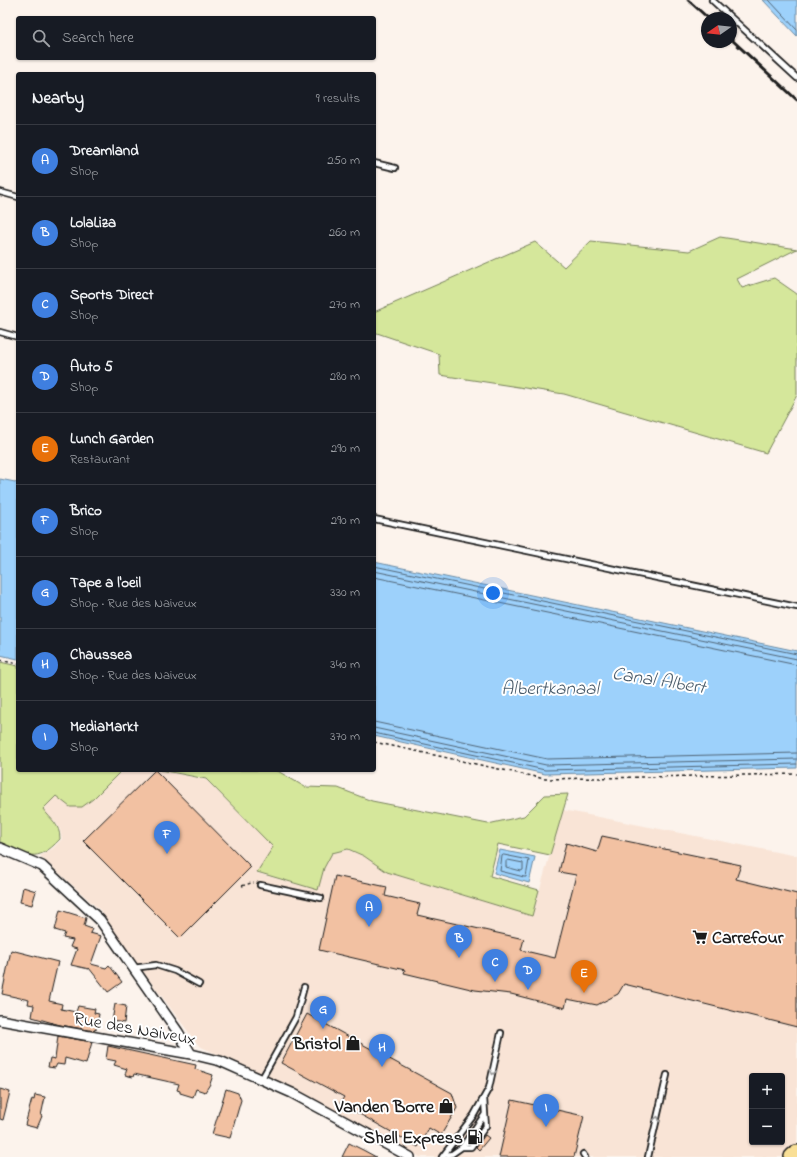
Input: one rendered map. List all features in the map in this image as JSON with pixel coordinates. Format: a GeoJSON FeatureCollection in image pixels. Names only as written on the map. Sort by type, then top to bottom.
{"type":"FeatureCollection","features":[{"type":"Feature","properties":{"kind":"highway"},"geometry":{"type":"LineString","coordinates":[[793,1157],[797,1154]]}},
{"type":"Feature","properties":{"kind":"street"},"geometry":{"type":"LineString","coordinates":[[0,848],[42,866],[100,920],[191,1054]]}},
{"type":"Feature","properties":{"kind":"street","name":"Rue des Naiveux"},"geometry":{"type":"LineString","coordinates":[[0,1020],[191,1054],[220,1061],[292,1093],[410,1157]]}},
{"type":"Feature","properties":{"kind":"lane"},"geometry":{"type":"LineString","coordinates":[[712,0],[797,78]]}},
{"type":"Feature","properties":{"kind":"lane"},"geometry":{"type":"LineString","coordinates":[[376,163],[395,168]]}},
{"type":"Feature","properties":{"kind":"lane"},"geometry":{"type":"LineString","coordinates":[[0,192],[16,196]]}},
{"type":"Feature","properties":{"kind":"lane"},"geometry":{"type":"LineString","coordinates":[[0,332],[16,336]]}},
{"type":"Feature","properties":{"kind":"lane"},"geometry":{"type":"LineString","coordinates":[[376,518],[797,606]]}},
{"type":"Feature","properties":{"kind":"lane"},"geometry":{"type":"LineString","coordinates":[[258,884],[321,898]]}},
{"type":"Feature","properties":{"kind":"lane"},"geometry":{"type":"LineString","coordinates":[[133,968],[156,965],[175,971],[199,984]]}},
{"type":"Feature","properties":{"kind":"lane"},"geometry":{"type":"LineString","coordinates":[[261,1080],[296,1017],[304,987]]}},
{"type":"Feature","properties":{"kind":"lane"},"geometry":{"type":"LineString","coordinates":[[442,1156],[474,1115],[489,1088],[501,1033]]}},
{"type":"Feature","properties":{"kind":"lane"},"geometry":{"type":"LineString","coordinates":[[648,1157],[667,1075]]}},
{"type":"Feature","properties":{"kind":"lane"},"geometry":{"type":"LineString","coordinates":[[462,1147],[471,1147],[486,1126],[484,1098]]}},
{"type":"Feature","properties":{"kind":"lane"},"geometry":{"type":"LineString","coordinates":[[442,1156],[452,1154],[462,1147],[485,1114]]}},
{"type":"Feature","properties":{"kind":"path"},"geometry":{"type":"LineString","coordinates":[[0,660],[16,664]]}},
{"type":"Feature","properties":{"kind":"path"},"geometry":{"type":"LineString","coordinates":[[376,742],[545,779],[797,774]]}},
{"type":"Feature","properties":{"kind":"path"},"geometry":{"type":"LineString","coordinates":[[242,886],[251,883],[258,884]]}},
{"type":"Feature","properties":{"kind":"shaded area"},"geometry":{"type":"Polygon","coordinates":[[[121,772],[169,772],[206,780],[273,847],[257,873],[318,890],[324,868],[332,853],[348,850],[364,856],[387,872],[532,916],[563,810],[797,856],[797,1155],[794,1157],[420,1157],[277,1081],[199,1046],[132,957],[100,910],[40,856],[52,849],[62,839],[60,830],[56,823],[43,810],[56,796],[70,807],[82,807],[93,799],[121,772]]]}},
{"type":"Feature","properties":{"kind":"green space"},"geometry":{"type":"Polygon","coordinates":[[[720,237],[797,249],[737,279],[742,288],[774,278],[797,294],[797,395],[766,453],[564,394],[440,375],[439,354],[376,333],[376,311],[535,242],[564,267],[591,241],[689,251],[720,237]]]}},
{"type":"Feature","properties":{"kind":"green space"},"geometry":{"type":"Polygon","coordinates":[[[0,662],[16,666],[16,772],[120,772],[93,799],[82,807],[70,807],[56,796],[43,809],[57,826],[60,834],[60,839],[44,852],[38,855],[25,854],[0,842],[0,662]]]}},
{"type":"Feature","properties":{"kind":"green space"},"geometry":{"type":"Polygon","coordinates":[[[171,772],[279,772],[305,787],[338,788],[372,801],[488,824],[524,816],[545,795],[568,794],[550,855],[498,844],[490,876],[539,890],[532,916],[387,872],[364,856],[348,849],[332,853],[324,868],[318,890],[257,872],[273,847],[206,779],[171,772]]]}},
{"type":"Feature","properties":{"kind":"water"},"geometry":{"type":"Polygon","coordinates":[[[763,0],[797,0],[797,36],[763,0]]]}},
{"type":"Feature","properties":{"kind":"water"},"geometry":{"type":"Polygon","coordinates":[[[0,479],[16,483],[16,659],[0,655],[0,479]]]}},
{"type":"Feature","properties":{"kind":"water","name":"Albertkanaal"},"geometry":{"type":"Polygon","coordinates":[[[376,562],[797,651],[797,768],[545,774],[376,736],[376,562]]]}},
{"type":"Feature","properties":{"kind":"water"},"geometry":{"type":"Polygon","coordinates":[[[500,850],[535,857],[529,883],[494,873],[500,850]]]}},
{"type":"Feature","properties":{"kind":"building"},"geometry":{"type":"Polygon","coordinates":[[[153,772],[157,772],[251,867],[180,938],[83,841],[153,772]]]}},
{"type":"Feature","properties":{"kind":"building"},"geometry":{"type":"Polygon","coordinates":[[[602,836],[741,865],[736,879],[797,894],[797,1027],[624,984],[618,994],[597,1005],[567,999],[565,1008],[511,994],[475,990],[404,973],[405,970],[319,950],[335,876],[387,887],[385,896],[420,904],[417,915],[524,939],[521,950],[555,958],[576,875],[559,872],[566,843],[597,852],[602,836]]]}},
{"type":"Feature","properties":{"kind":"building"},"geometry":{"type":"Polygon","coordinates":[[[23,887],[36,891],[32,905],[20,902],[23,887]]]}},
{"type":"Feature","properties":{"kind":"building"},"geometry":{"type":"Polygon","coordinates":[[[60,910],[86,918],[84,926],[92,929],[90,933],[101,936],[91,964],[106,968],[109,965],[122,982],[108,992],[89,968],[71,965],[77,949],[70,947],[73,940],[63,938],[65,933],[55,930],[60,910]]]}},
{"type":"Feature","properties":{"kind":"building"},"geometry":{"type":"Polygon","coordinates":[[[11,950],[58,962],[49,1001],[62,1004],[61,1009],[76,1012],[78,1006],[95,1009],[94,1013],[99,1014],[96,1030],[95,1029],[94,1031],[60,1025],[32,1017],[34,1005],[28,1004],[29,1000],[2,994],[11,950]]]}},
{"type":"Feature","properties":{"kind":"building"},"geometry":{"type":"Polygon","coordinates":[[[115,1004],[126,1006],[124,1023],[112,1021],[115,1004]]]}},
{"type":"Feature","properties":{"kind":"building"},"geometry":{"type":"Polygon","coordinates":[[[307,1014],[452,1093],[457,1108],[441,1135],[429,1128],[418,1147],[340,1103],[344,1097],[281,1063],[307,1014]]]}},
{"type":"Feature","properties":{"kind":"building"},"geometry":{"type":"Polygon","coordinates":[[[58,1036],[92,1042],[86,1064],[65,1058],[64,1065],[57,1064],[55,1068],[48,1067],[50,1058],[55,1059],[58,1036]]]}},
{"type":"Feature","properties":{"kind":"building"},"geometry":{"type":"Polygon","coordinates":[[[108,1046],[196,1065],[195,1069],[213,1075],[205,1092],[196,1089],[193,1097],[180,1093],[180,1091],[177,1090],[179,1084],[134,1074],[133,1077],[125,1075],[127,1069],[114,1065],[116,1061],[106,1059],[108,1046]]]}},
{"type":"Feature","properties":{"kind":"building"},"geometry":{"type":"Polygon","coordinates":[[[0,1089],[10,1092],[3,1120],[0,1119],[0,1089]]]}},
{"type":"Feature","properties":{"kind":"building"},"geometry":{"type":"Polygon","coordinates":[[[226,1089],[238,1093],[241,1100],[230,1138],[212,1134],[226,1089]]]}},
{"type":"Feature","properties":{"kind":"building"},"geometry":{"type":"Polygon","coordinates":[[[35,1095],[45,1097],[42,1116],[37,1128],[25,1125],[32,1099],[34,1100],[35,1095]]]}},
{"type":"Feature","properties":{"kind":"building"},"geometry":{"type":"Polygon","coordinates":[[[512,1100],[584,1116],[574,1157],[499,1157],[512,1100]]]}},
{"type":"Feature","properties":{"kind":"building"},"geometry":{"type":"Polygon","coordinates":[[[485,1135],[489,1138],[479,1150],[476,1147],[485,1135]]]}},
{"type":"Feature","properties":{"kind":"building"},"geometry":{"type":"Polygon","coordinates":[[[349,1143],[363,1150],[376,1157],[342,1157],[349,1143]]]}},
{"type":"Feature","properties":{"kind":"railway"},"geometry":{"type":"LineString","coordinates":[[688,0],[701,12]]}},
{"type":"Feature","properties":{"kind":"railway"},"geometry":{"type":"LineString","coordinates":[[737,45],[797,100]]}},
{"type":"Feature","properties":{"kind":"place","name":"Brico"},"geometry":{"type":"Point","coordinates":[167,854]}},
{"type":"Feature","properties":{"kind":"place","name":"Dreamland"},"geometry":{"type":"Point","coordinates":[369,927]}},
{"type":"Feature","properties":{"kind":"place","name":"Carrefour"},"geometry":{"type":"Point","coordinates":[700,937]}},
{"type":"Feature","properties":{"kind":"place","name":"LolaLiza"},"geometry":{"type":"Point","coordinates":[459,958]}},
{"type":"Feature","properties":{"kind":"place","name":"Sports Direct"},"geometry":{"type":"Point","coordinates":[495,982]}},
{"type":"Feature","properties":{"kind":"place","name":"Auto 5"},"geometry":{"type":"Point","coordinates":[528,990]}},
{"type":"Feature","properties":{"kind":"place","name":"Lunch Garden"},"geometry":{"type":"Point","coordinates":[584,993]}},
{"type":"Feature","properties":{"kind":"place","name":"Tape a l'oeil"},"geometry":{"type":"Point","coordinates":[323,1029]}},
{"type":"Feature","properties":{"kind":"place","name":"Bristol"},"geometry":{"type":"Point","coordinates":[353,1043]}},
{"type":"Feature","properties":{"kind":"place","name":"Chaussea"},"geometry":{"type":"Point","coordinates":[382,1067]}},
{"type":"Feature","properties":{"kind":"place","name":"Vanden Borre"},"geometry":{"type":"Point","coordinates":[446,1106]}},
{"type":"Feature","properties":{"kind":"place","name":"MediaMarkt"},"geometry":{"type":"Point","coordinates":[546,1127]}},
{"type":"Feature","properties":{"kind":"place","name":"Shell Express"},"geometry":{"type":"Point","coordinates":[475,1137]}},
{"type":"Feature","properties":{"kind":"water label","name":"Canal Albert"},"geometry":{"type":"Point","coordinates":[659,679]}}]}
